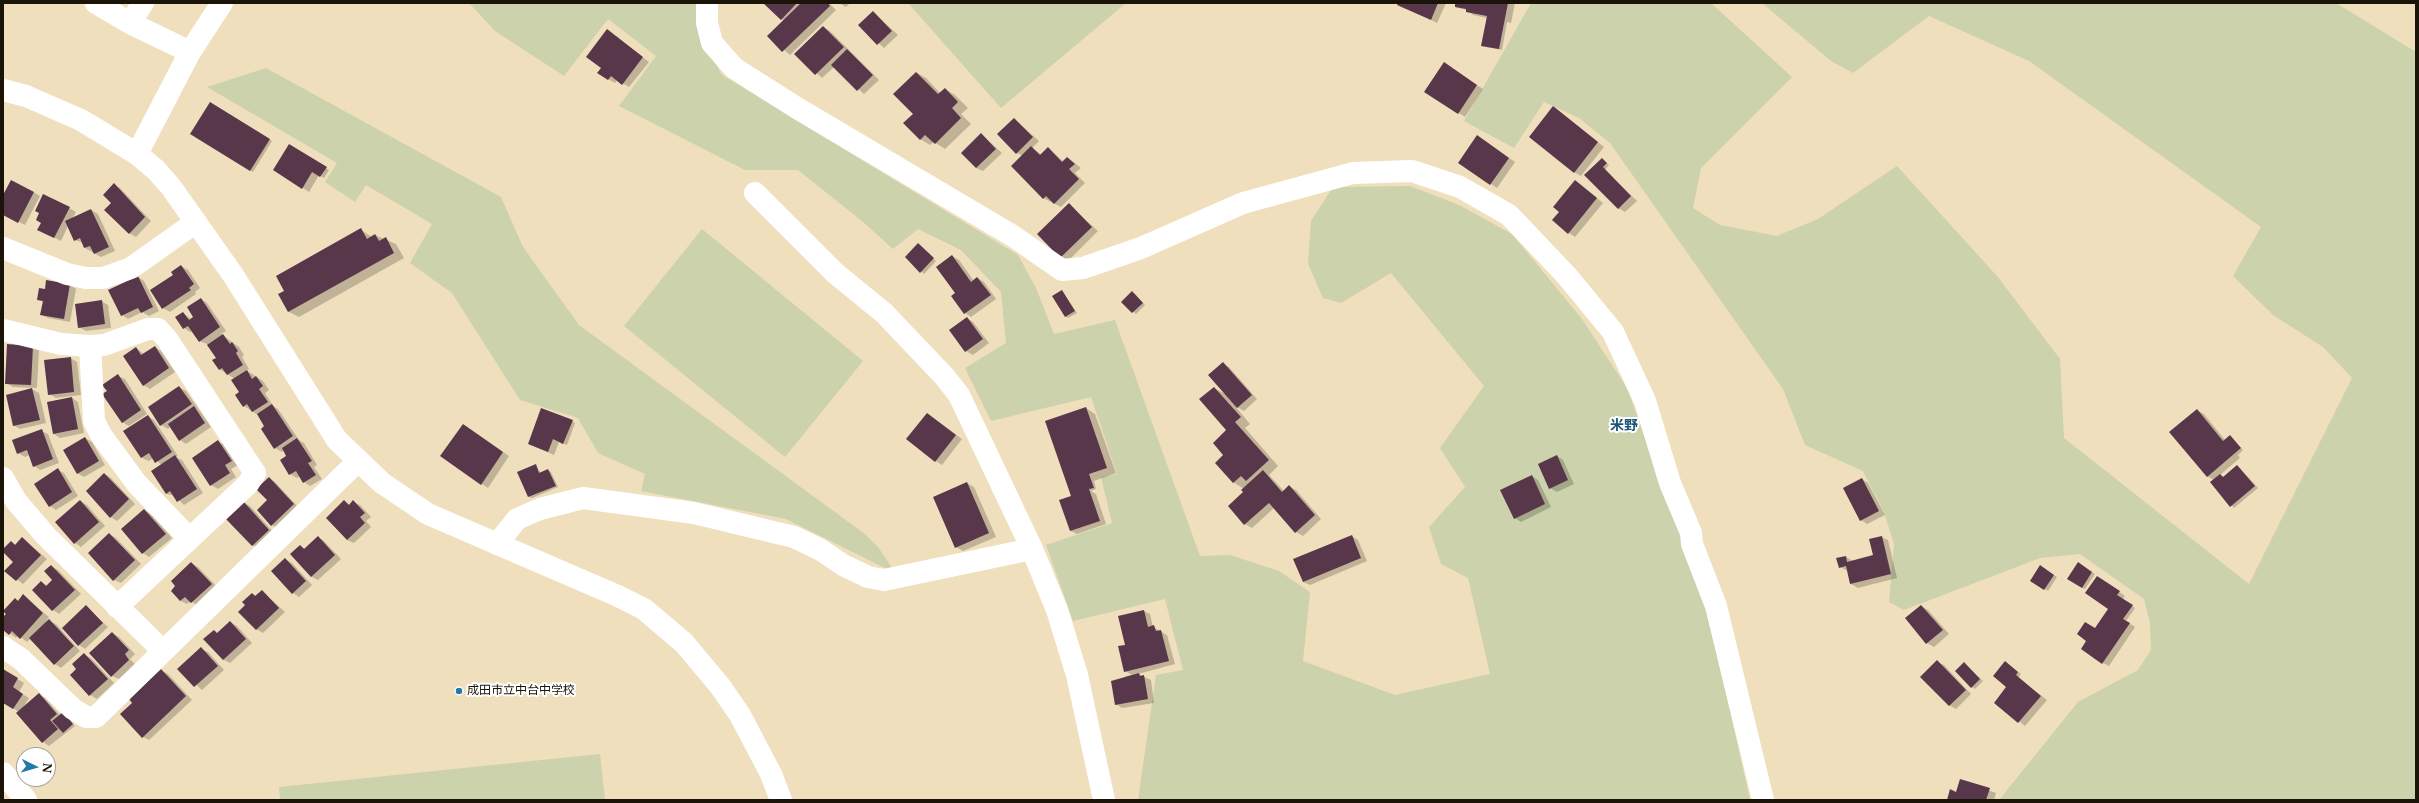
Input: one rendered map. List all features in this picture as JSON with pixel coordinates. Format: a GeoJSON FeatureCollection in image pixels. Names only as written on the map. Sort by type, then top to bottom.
{"type":"FeatureCollection","features":[{"type":"Feature","properties":{"kind":"street"},"geometry":{"type":"LineString","coordinates":[[96,3],[130,23],[190,52]]}},
{"type":"Feature","properties":{"kind":"street"},"geometry":{"type":"LineString","coordinates":[[130,23],[142,3]]}},
{"type":"Feature","properties":{"kind":"street"},"geometry":{"type":"LineString","coordinates":[[137,154],[190,52],[222,3]]}},
{"type":"Feature","properties":{"kind":"street"},"geometry":{"type":"LineString","coordinates":[[707,3],[707,23],[712,43],[734,68],[797,108],[1013,236],[1062,270],[1083,268],[1141,248],[1242,203],[1353,173],[1412,171],[1460,187],[1509,215],[1567,276],[1613,332],[1645,401],[1670,483],[1691,534],[1692,544],[1716,606],[1763,800]]}},
{"type":"Feature","properties":{"kind":"street"},"geometry":{"type":"LineString","coordinates":[[3,90],[26,96],[81,120],[137,154],[171,187],[233,275],[337,440],[382,483],[428,514],[618,596],[644,609],[679,638],[720,686],[740,715],[771,774],[781,800]]}},
{"type":"Feature","properties":{"kind":"street"},"geometry":{"type":"LineString","coordinates":[[755,193],[835,273],[884,313],[944,376],[959,395],[1032,549],[1057,610],[1077,675],[1104,800]]}},
{"type":"Feature","properties":{"kind":"street"},"geometry":{"type":"LineString","coordinates":[[3,248],[67,274],[86,278],[103,278],[131,268],[196,222]]}},
{"type":"Feature","properties":{"kind":"street"},"geometry":{"type":"LineString","coordinates":[[3,330],[61,344],[90,346],[104,345],[148,329],[158,329],[167,339],[256,473],[248,484],[117,607]]}},
{"type":"Feature","properties":{"kind":"street"},"geometry":{"type":"LineString","coordinates":[[90,346],[94,421],[101,435],[137,484],[189,538]]}},
{"type":"Feature","properties":{"kind":"street"},"geometry":{"type":"LineString","coordinates":[[3,647],[21,658],[73,709],[86,717],[96,717],[162,650],[358,461]]}},
{"type":"Feature","properties":{"kind":"street"},"geometry":{"type":"LineString","coordinates":[[6,491],[46,536],[162,650]]}},
{"type":"Feature","properties":{"kind":"street"},"geometry":{"type":"LineString","coordinates":[[497,544],[517,519],[540,508],[583,498],[694,513],[794,537],[821,550],[843,565],[868,577],[884,580],[1032,549]]}},
{"type":"Feature","properties":{"kind":"street"},"geometry":{"type":"LineString","coordinates":[[3,773],[26,800]]}},
{"type":"Feature","properties":{"kind":"green space"},"geometry":{"type":"Polygon","coordinates":[[[469,3],[700,3],[698,33],[722,75],[1018,255],[1036,288],[1054,334],[1115,320],[1200,556],[1230,555],[1279,571],[1310,592],[1303,661],[1395,695],[1490,674],[1468,578],[1441,564],[1429,527],[1465,487],[1440,448],[1484,386],[1391,273],[1341,303],[1323,298],[1308,264],[1311,221],[1333,187],[1410,186],[1459,205],[1512,234],[1582,319],[1627,388],[1706,604],[1750,800],[1138,800],[1156,675],[1183,670],[1165,599],[1073,621],[1046,545],[1112,523],[1101,477],[1117,474],[1091,397],[991,421],[965,368],[1006,343],[1001,292],[961,250],[918,229],[893,249],[862,221],[798,170],[745,170],[619,106],[656,56],[608,19],[564,76],[495,31],[469,3]]]}},
{"type":"Feature","properties":{"kind":"green space"},"geometry":{"type":"Polygon","coordinates":[[[908,3],[1126,3],[1001,108],[908,3]]]}},
{"type":"Feature","properties":{"kind":"green space"},"geometry":{"type":"Polygon","coordinates":[[[1531,3],[1711,3],[1792,77],[1701,168],[1693,208],[1720,225],[1777,236],[1818,219],[1897,166],[1997,276],[2060,359],[2064,438],[2249,584],[2352,378],[2323,347],[2273,315],[2233,276],[2261,227],[2029,61],[1929,16],[1853,73],[1831,61],[1762,3],[2336,3],[2416,52],[2416,800],[1999,800],[2078,702],[2138,670],[2151,650],[2150,623],[2144,599],[2080,554],[2040,558],[1904,610],[1889,602],[1894,544],[1884,512],[1863,471],[1805,445],[1783,389],[1610,143],[1579,118],[1544,102],[1514,148],[1464,121],[1531,3]]]}},
{"type":"Feature","properties":{"kind":"green space"},"geometry":{"type":"Polygon","coordinates":[[[266,68],[501,197],[523,247],[579,325],[865,534],[878,547],[892,568],[885,568],[786,519],[641,491],[645,474],[598,453],[578,418],[520,400],[452,293],[410,263],[432,224],[366,185],[355,202],[325,182],[337,163],[207,87],[266,68]]]}},
{"type":"Feature","properties":{"kind":"green space"},"geometry":{"type":"Polygon","coordinates":[[[702,229],[863,361],[785,457],[624,326],[702,229]]]}},
{"type":"Feature","properties":{"kind":"green space"},"geometry":{"type":"Polygon","coordinates":[[[600,754],[605,800],[280,800],[279,787],[600,754]]]}},
{"type":"Feature","properties":{"kind":"building"},"geometry":{"type":"Polygon","coordinates":[[[763,3],[797,3],[781,20],[763,3]]]}},
{"type":"Feature","properties":{"kind":"building"},"geometry":{"type":"Polygon","coordinates":[[[801,3],[828,3],[830,6],[782,52],[767,36],[801,3]]]}},
{"type":"Feature","properties":{"kind":"building"},"geometry":{"type":"Polygon","coordinates":[[[1398,3],[1438,3],[1431,20],[1397,5],[1398,3]]]}},
{"type":"Feature","properties":{"kind":"building"},"geometry":{"type":"Polygon","coordinates":[[[1455,3],[1508,3],[1499,49],[1481,46],[1487,16],[1466,12],[1466,9],[1455,7],[1455,3]]]}},
{"type":"Feature","properties":{"kind":"building"},"geometry":{"type":"Polygon","coordinates":[[[873,11],[892,31],[877,45],[858,25],[873,11]]]}},
{"type":"Feature","properties":{"kind":"building"},"geometry":{"type":"Polygon","coordinates":[[[823,26],[844,47],[815,75],[794,54],[823,26]]]}},
{"type":"Feature","properties":{"kind":"building"},"geometry":{"type":"Polygon","coordinates":[[[607,29],[643,57],[622,85],[611,76],[608,80],[597,73],[601,68],[586,57],[607,29]]]}},
{"type":"Feature","properties":{"kind":"building"},"geometry":{"type":"Polygon","coordinates":[[[847,49],[873,75],[857,91],[831,65],[847,49]]]}},
{"type":"Feature","properties":{"kind":"building"},"geometry":{"type":"Polygon","coordinates":[[[1444,62],[1477,85],[1458,114],[1424,92],[1444,62]]]}},
{"type":"Feature","properties":{"kind":"building"},"geometry":{"type":"Polygon","coordinates":[[[916,72],[938,94],[945,88],[958,102],[952,108],[961,118],[935,144],[925,135],[920,140],[903,123],[913,114],[893,94],[916,72]]]}},
{"type":"Feature","properties":{"kind":"building"},"geometry":{"type":"Polygon","coordinates":[[[210,102],[270,139],[250,171],[190,134],[210,102]]]}},
{"type":"Feature","properties":{"kind":"building"},"geometry":{"type":"Polygon","coordinates":[[[1553,106],[1598,142],[1574,173],[1529,137],[1553,106]]]}},
{"type":"Feature","properties":{"kind":"building"},"geometry":{"type":"Polygon","coordinates":[[[1014,118],[1033,137],[1016,154],[997,134],[1014,118]]]}},
{"type":"Feature","properties":{"kind":"building"},"geometry":{"type":"Polygon","coordinates":[[[981,133],[996,149],[976,168],[961,153],[981,133]]]}},
{"type":"Feature","properties":{"kind":"building"},"geometry":{"type":"Polygon","coordinates":[[[1477,135],[1509,158],[1490,185],[1458,163],[1477,135]]]}},
{"type":"Feature","properties":{"kind":"building"},"geometry":{"type":"Polygon","coordinates":[[[289,144],[327,167],[320,177],[312,172],[302,189],[273,170],[289,144]]]}},
{"type":"Feature","properties":{"kind":"building"},"geometry":{"type":"Polygon","coordinates":[[[1031,146],[1040,155],[1048,147],[1062,162],[1067,157],[1075,164],[1069,169],[1079,179],[1054,204],[1046,196],[1043,199],[1011,166],[1031,146]]]}},
{"type":"Feature","properties":{"kind":"building"},"geometry":{"type":"Polygon","coordinates":[[[1602,158],[1607,163],[1603,167],[1631,196],[1618,209],[1584,175],[1602,158]]]}},
{"type":"Feature","properties":{"kind":"building"},"geometry":{"type":"Polygon","coordinates":[[[11,180],[34,192],[18,223],[3,215],[3,195],[11,180]]]}},
{"type":"Feature","properties":{"kind":"building"},"geometry":{"type":"Polygon","coordinates":[[[1575,180],[1597,198],[1568,234],[1552,220],[1559,212],[1553,207],[1575,180]]]}},
{"type":"Feature","properties":{"kind":"building"},"geometry":{"type":"Polygon","coordinates":[[[114,183],[145,217],[129,234],[104,210],[111,203],[103,195],[114,183]]]}},
{"type":"Feature","properties":{"kind":"building"},"geometry":{"type":"Polygon","coordinates":[[[43,194],[70,207],[54,238],[37,230],[41,223],[36,220],[39,213],[35,211],[43,194]]]}},
{"type":"Feature","properties":{"kind":"building"},"geometry":{"type":"Polygon","coordinates":[[[1069,203],[1092,227],[1060,258],[1037,234],[1069,203]]]}},
{"type":"Feature","properties":{"kind":"building"},"geometry":{"type":"Polygon","coordinates":[[[91,209],[109,247],[94,254],[90,246],[84,248],[80,238],[74,241],[65,221],[91,209]]]}},
{"type":"Feature","properties":{"kind":"building"},"geometry":{"type":"Polygon","coordinates":[[[361,228],[367,239],[375,234],[379,241],[386,237],[394,253],[288,312],[278,294],[284,291],[276,276],[361,228]]]}},
{"type":"Feature","properties":{"kind":"building"},"geometry":{"type":"Polygon","coordinates":[[[918,243],[934,258],[920,273],[905,257],[918,243]]]}},
{"type":"Feature","properties":{"kind":"building"},"geometry":{"type":"Polygon","coordinates":[[[952,255],[971,282],[977,277],[991,295],[964,314],[951,296],[955,293],[936,267],[952,255]]]}},
{"type":"Feature","properties":{"kind":"building"},"geometry":{"type":"Polygon","coordinates":[[[181,265],[194,284],[189,288],[191,290],[162,309],[150,290],[173,275],[171,272],[181,265]]]}},
{"type":"Feature","properties":{"kind":"building"},"geometry":{"type":"Polygon","coordinates":[[[138,276],[153,307],[141,313],[138,308],[121,316],[108,290],[138,276]]]}},
{"type":"Feature","properties":{"kind":"building"},"geometry":{"type":"Polygon","coordinates":[[[46,280],[70,284],[64,319],[40,315],[43,301],[37,300],[39,288],[45,289],[46,280]]]}},
{"type":"Feature","properties":{"kind":"building"},"geometry":{"type":"Polygon","coordinates":[[[1062,290],[1075,311],[1065,317],[1052,296],[1062,290]]]}},
{"type":"Feature","properties":{"kind":"building"},"geometry":{"type":"Polygon","coordinates":[[[1132,291],[1143,303],[1132,313],[1121,302],[1132,291]]]}},
{"type":"Feature","properties":{"kind":"building"},"geometry":{"type":"Polygon","coordinates":[[[201,298],[220,327],[199,342],[188,326],[183,329],[175,317],[183,312],[189,320],[193,317],[187,307],[201,298]]]}},
{"type":"Feature","properties":{"kind":"building"},"geometry":{"type":"Polygon","coordinates":[[[102,300],[105,324],[78,328],[75,304],[102,300]]]}},
{"type":"Feature","properties":{"kind":"building"},"geometry":{"type":"Polygon","coordinates":[[[967,317],[983,339],[965,352],[949,330],[967,317]]]}},
{"type":"Feature","properties":{"kind":"building"},"geometry":{"type":"Polygon","coordinates":[[[223,334],[230,344],[232,342],[238,351],[236,353],[243,365],[227,375],[222,368],[219,370],[212,360],[216,358],[207,345],[223,334]]]}},
{"type":"Feature","properties":{"kind":"building"},"geometry":{"type":"Polygon","coordinates":[[[7,344],[33,346],[31,385],[5,384],[7,344]]]}},
{"type":"Feature","properties":{"kind":"building"},"geometry":{"type":"Polygon","coordinates":[[[155,346],[169,368],[143,386],[123,356],[136,347],[141,355],[155,346]]]}},
{"type":"Feature","properties":{"kind":"building"},"geometry":{"type":"Polygon","coordinates":[[[71,357],[74,392],[48,395],[44,360],[71,357]]]}},
{"type":"Feature","properties":{"kind":"building"},"geometry":{"type":"Polygon","coordinates":[[[1223,362],[1252,395],[1237,408],[1208,375],[1223,362]]]}},
{"type":"Feature","properties":{"kind":"building"},"geometry":{"type":"Polygon","coordinates":[[[247,370],[252,379],[256,376],[263,386],[259,389],[268,402],[252,412],[247,404],[243,407],[235,395],[239,392],[231,380],[247,370]]]}},
{"type":"Feature","properties":{"kind":"building"},"geometry":{"type":"Polygon","coordinates":[[[118,374],[141,410],[122,423],[102,394],[107,391],[102,385],[118,374]]]}},
{"type":"Feature","properties":{"kind":"building"},"geometry":{"type":"Polygon","coordinates":[[[179,386],[192,404],[160,426],[148,407],[179,386]]]}},
{"type":"Feature","properties":{"kind":"building"},"geometry":{"type":"Polygon","coordinates":[[[1214,387],[1241,417],[1235,422],[1269,460],[1246,481],[1241,476],[1233,483],[1215,463],[1223,455],[1213,443],[1226,430],[1199,399],[1214,387]]]}},
{"type":"Feature","properties":{"kind":"building"},"geometry":{"type":"Polygon","coordinates":[[[32,388],[40,420],[13,426],[6,395],[32,388]]]}},
{"type":"Feature","properties":{"kind":"building"},"geometry":{"type":"Polygon","coordinates":[[[72,397],[78,429],[53,434],[47,402],[72,397]]]}},
{"type":"Feature","properties":{"kind":"building"},"geometry":{"type":"Polygon","coordinates":[[[272,404],[293,436],[274,449],[261,429],[264,426],[257,414],[272,404]]]}},
{"type":"Feature","properties":{"kind":"building"},"geometry":{"type":"Polygon","coordinates":[[[194,406],[205,423],[179,441],[168,424],[194,406]]]}},
{"type":"Feature","properties":{"kind":"building"},"geometry":{"type":"Polygon","coordinates":[[[1086,407],[1107,468],[1089,474],[1094,488],[1089,489],[1100,521],[1070,531],[1059,500],[1071,496],[1045,421],[1086,407]]]}},
{"type":"Feature","properties":{"kind":"building"},"geometry":{"type":"Polygon","coordinates":[[[541,408],[573,420],[563,444],[553,439],[548,452],[528,444],[541,408]]]}},
{"type":"Feature","properties":{"kind":"building"},"geometry":{"type":"Polygon","coordinates":[[[2197,409],[2223,441],[2230,435],[2241,448],[2207,477],[2169,432],[2197,409]]]}},
{"type":"Feature","properties":{"kind":"building"},"geometry":{"type":"Polygon","coordinates":[[[927,413],[956,435],[935,462],[906,439],[927,413]]]}},
{"type":"Feature","properties":{"kind":"building"},"geometry":{"type":"Polygon","coordinates":[[[148,415],[172,452],[155,463],[149,453],[141,458],[123,431],[148,415]]]}},
{"type":"Feature","properties":{"kind":"building"},"geometry":{"type":"Polygon","coordinates":[[[463,424],[503,452],[481,485],[440,456],[463,424]]]}},
{"type":"Feature","properties":{"kind":"building"},"geometry":{"type":"Polygon","coordinates":[[[42,429],[53,459],[33,467],[27,450],[17,454],[12,440],[42,429]]]}},
{"type":"Feature","properties":{"kind":"building"},"geometry":{"type":"Polygon","coordinates":[[[85,437],[99,461],[77,474],[63,450],[85,437]]]}},
{"type":"Feature","properties":{"kind":"building"},"geometry":{"type":"Polygon","coordinates":[[[297,438],[312,461],[308,463],[316,475],[303,483],[296,471],[289,475],[280,460],[286,456],[282,448],[297,438]]]}},
{"type":"Feature","properties":{"kind":"building"},"geometry":{"type":"Polygon","coordinates":[[[218,440],[232,461],[225,465],[230,473],[210,486],[192,458],[218,440]]]}},
{"type":"Feature","properties":{"kind":"building"},"geometry":{"type":"Polygon","coordinates":[[[175,455],[197,489],[177,502],[170,491],[166,494],[151,471],[175,455]]]}},
{"type":"Feature","properties":{"kind":"building"},"geometry":{"type":"Polygon","coordinates":[[[1557,455],[1568,480],[1549,489],[1538,464],[1557,455]]]}},
{"type":"Feature","properties":{"kind":"building"},"geometry":{"type":"Polygon","coordinates":[[[536,464],[539,473],[548,469],[556,486],[528,497],[517,472],[536,464]]]}},
{"type":"Feature","properties":{"kind":"building"},"geometry":{"type":"Polygon","coordinates":[[[2237,465],[2255,486],[2230,507],[2210,482],[2220,474],[2223,477],[2237,465]]]}},
{"type":"Feature","properties":{"kind":"building"},"geometry":{"type":"Polygon","coordinates":[[[58,468],[72,492],[49,507],[34,484],[58,468]]]}},
{"type":"Feature","properties":{"kind":"building"},"geometry":{"type":"Polygon","coordinates":[[[1263,470],[1282,492],[1289,485],[1315,515],[1295,533],[1269,503],[1244,525],[1228,506],[1243,492],[1241,490],[1263,470]]]}},
{"type":"Feature","properties":{"kind":"building"},"geometry":{"type":"Polygon","coordinates":[[[104,473],[129,499],[110,518],[86,491],[104,473]]]}},
{"type":"Feature","properties":{"kind":"building"},"geometry":{"type":"Polygon","coordinates":[[[1532,475],[1545,504],[1514,519],[1500,490],[1532,475]]]}},
{"type":"Feature","properties":{"kind":"building"},"geometry":{"type":"Polygon","coordinates":[[[269,477],[294,504],[271,526],[257,510],[267,500],[256,489],[269,477]]]}},
{"type":"Feature","properties":{"kind":"building"},"geometry":{"type":"Polygon","coordinates":[[[1862,478],[1879,511],[1860,521],[1843,488],[1862,478]]]}},
{"type":"Feature","properties":{"kind":"building"},"geometry":{"type":"Polygon","coordinates":[[[967,482],[989,533],[955,548],[933,497],[967,482]]]}},
{"type":"Feature","properties":{"kind":"building"},"geometry":{"type":"Polygon","coordinates":[[[80,500],[99,522],[74,544],[55,522],[80,500]]]}},
{"type":"Feature","properties":{"kind":"building"},"geometry":{"type":"Polygon","coordinates":[[[344,500],[349,505],[353,500],[365,513],[360,517],[365,523],[347,540],[326,518],[344,500]]]}},
{"type":"Feature","properties":{"kind":"building"},"geometry":{"type":"Polygon","coordinates":[[[243,501],[269,530],[252,546],[225,518],[243,501]]]}},
{"type":"Feature","properties":{"kind":"building"},"geometry":{"type":"Polygon","coordinates":[[[144,509],[166,534],[142,554],[121,529],[144,509]]]}},
{"type":"Feature","properties":{"kind":"building"},"geometry":{"type":"Polygon","coordinates":[[[109,533],[135,560],[113,581],[88,553],[109,533]]]}},
{"type":"Feature","properties":{"kind":"building"},"geometry":{"type":"Polygon","coordinates":[[[1352,535],[1361,558],[1303,582],[1293,559],[1352,535]]]}},
{"type":"Feature","properties":{"kind":"building"},"geometry":{"type":"Polygon","coordinates":[[[318,536],[335,555],[311,577],[290,554],[300,545],[304,549],[318,536]]]}},
{"type":"Feature","properties":{"kind":"building"},"geometry":{"type":"Polygon","coordinates":[[[1882,536],[1891,574],[1850,584],[1846,566],[1839,568],[1836,558],[1846,556],[1847,562],[1873,555],[1869,539],[1882,536]]]}},
{"type":"Feature","properties":{"kind":"building"},"geometry":{"type":"Polygon","coordinates":[[[22,537],[41,555],[16,581],[4,571],[13,562],[3,552],[3,549],[11,541],[15,545],[22,537]]]}},
{"type":"Feature","properties":{"kind":"building"},"geometry":{"type":"Polygon","coordinates":[[[285,558],[306,581],[292,594],[271,571],[285,558]]]}},
{"type":"Feature","properties":{"kind":"building"},"geometry":{"type":"Polygon","coordinates":[[[191,562],[212,584],[191,603],[185,597],[180,601],[171,591],[175,586],[171,581],[191,562]]]}},
{"type":"Feature","properties":{"kind":"building"},"geometry":{"type":"Polygon","coordinates":[[[2078,562],[2092,572],[2082,588],[2067,579],[2078,562]]]}},
{"type":"Feature","properties":{"kind":"building"},"geometry":{"type":"Polygon","coordinates":[[[51,565],[75,590],[52,611],[32,590],[41,581],[46,586],[52,580],[44,571],[51,565]]]}},
{"type":"Feature","properties":{"kind":"building"},"geometry":{"type":"Polygon","coordinates":[[[2040,565],[2054,575],[2044,590],[2030,581],[2040,565]]]}},
{"type":"Feature","properties":{"kind":"building"},"geometry":{"type":"Polygon","coordinates":[[[2097,576],[2120,591],[2117,595],[2133,605],[2123,619],[2130,623],[2102,664],[2081,649],[2086,641],[2077,634],[2085,622],[2095,628],[2108,609],[2085,593],[2097,576]]]}},
{"type":"Feature","properties":{"kind":"building"},"geometry":{"type":"Polygon","coordinates":[[[262,590],[279,608],[256,630],[238,612],[245,605],[242,602],[252,593],[255,596],[262,590]]]}},
{"type":"Feature","properties":{"kind":"building"},"geometry":{"type":"Polygon","coordinates":[[[23,594],[43,613],[20,639],[12,631],[9,635],[3,630],[3,617],[6,614],[3,611],[15,598],[18,601],[23,594]]]}},
{"type":"Feature","properties":{"kind":"building"},"geometry":{"type":"Polygon","coordinates":[[[86,605],[103,623],[78,646],[62,628],[86,605]]]}},
{"type":"Feature","properties":{"kind":"building"},"geometry":{"type":"Polygon","coordinates":[[[1921,605],[1943,630],[1926,644],[1905,618],[1921,605]]]}},
{"type":"Feature","properties":{"kind":"building"},"geometry":{"type":"Polygon","coordinates":[[[1144,610],[1148,627],[1154,625],[1156,631],[1161,630],[1169,661],[1124,672],[1118,646],[1125,645],[1118,616],[1144,610]]]}},
{"type":"Feature","properties":{"kind":"building"},"geometry":{"type":"Polygon","coordinates":[[[49,619],[74,646],[54,665],[29,638],[49,619]]]}},
{"type":"Feature","properties":{"kind":"building"},"geometry":{"type":"Polygon","coordinates":[[[230,621],[246,639],[223,660],[203,639],[214,630],[217,633],[230,621]]]}},
{"type":"Feature","properties":{"kind":"building"},"geometry":{"type":"Polygon","coordinates":[[[112,632],[129,650],[125,654],[129,660],[111,677],[89,653],[112,632]]]}},
{"type":"Feature","properties":{"kind":"building"},"geometry":{"type":"Polygon","coordinates":[[[201,647],[218,666],[194,687],[177,669],[201,647]]]}},
{"type":"Feature","properties":{"kind":"building"},"geometry":{"type":"Polygon","coordinates":[[[84,653],[108,679],[89,696],[70,675],[76,669],[72,664],[84,653]]]}},
{"type":"Feature","properties":{"kind":"building"},"geometry":{"type":"Polygon","coordinates":[[[1937,660],[1966,690],[1949,706],[1920,677],[1937,660]]]}},
{"type":"Feature","properties":{"kind":"building"},"geometry":{"type":"Polygon","coordinates":[[[2005,661],[2018,672],[2016,675],[2041,696],[2018,723],[1994,703],[2006,687],[1993,676],[2005,661]]]}},
{"type":"Feature","properties":{"kind":"building"},"geometry":{"type":"Polygon","coordinates":[[[1964,662],[1980,679],[1971,688],[1955,671],[1964,662]]]}},
{"type":"Feature","properties":{"kind":"building"},"geometry":{"type":"Polygon","coordinates":[[[3,669],[18,678],[13,687],[23,694],[13,709],[3,703],[3,669]]]}},
{"type":"Feature","properties":{"kind":"building"},"geometry":{"type":"Polygon","coordinates":[[[161,669],[186,696],[142,738],[120,714],[132,703],[129,699],[161,669]]]}},
{"type":"Feature","properties":{"kind":"building"},"geometry":{"type":"Polygon","coordinates":[[[1139,673],[1140,676],[1144,675],[1148,699],[1115,705],[1111,681],[1139,673]]]}},
{"type":"Feature","properties":{"kind":"building"},"geometry":{"type":"Polygon","coordinates":[[[39,693],[57,714],[50,720],[58,729],[42,743],[16,713],[39,693]]]}},
{"type":"Feature","properties":{"kind":"building"},"geometry":{"type":"Polygon","coordinates":[[[63,712],[73,724],[63,733],[52,721],[63,712]]]}},
{"type":"Feature","properties":{"kind":"building"},"geometry":{"type":"Polygon","coordinates":[[[1960,779],[1990,788],[1986,800],[1947,800],[1950,789],[1956,792],[1960,779]]]}},
{"type":"Feature","properties":{"kind":"place","name":"成田市立中台中学校"},"geometry":{"type":"Point","coordinates":[459,691]}},
{"type":"Feature","properties":{"kind":"district","name":"米野"},"geometry":{"type":"Point","coordinates":[1624,426]}}]}
